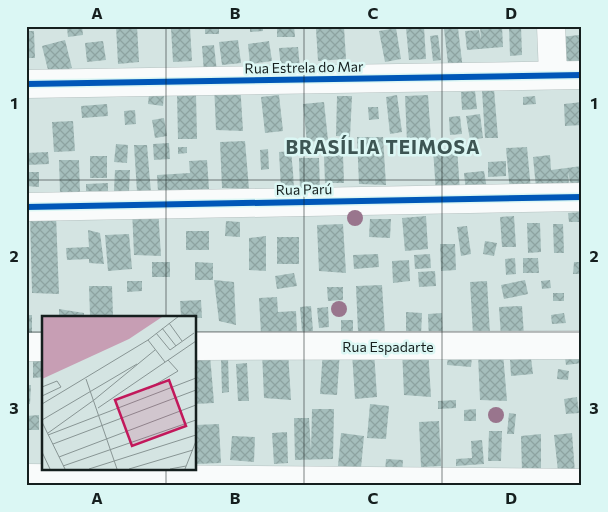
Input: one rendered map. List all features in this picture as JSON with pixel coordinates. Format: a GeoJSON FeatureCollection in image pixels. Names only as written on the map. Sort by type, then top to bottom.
{"type":"FeatureCollection","features":[{"type":"Feature","properties":{"kind":"street"},"geometry":{"type":"LineString","coordinates":[[551,26],[552,75]]}},
{"type":"Feature","properties":{"kind":"street","name":"Rua Estrela do Mar"},"geometry":{"type":"LineString","coordinates":[[26,84],[582,75]]}},
{"type":"Feature","properties":{"kind":"street","name":"Rua Parú"},"geometry":{"type":"LineString","coordinates":[[26,207],[582,197]]}},
{"type":"Feature","properties":{"kind":"street","name":"Rua Espadarte"},"geometry":{"type":"LineString","coordinates":[[196,346],[582,345]]}},
{"type":"Feature","properties":{"kind":"street"},"geometry":{"type":"LineString","coordinates":[[26,347],[42,347]]}},
{"type":"Feature","properties":{"kind":"street"},"geometry":{"type":"LineString","coordinates":[[26,478],[582,483]]}},
{"type":"Feature","properties":{"kind":"building"},"geometry":{"type":"Polygon","coordinates":[[[82,26],[83,35],[68,37],[67,28],[82,26]]]}},
{"type":"Feature","properties":{"kind":"building"},"geometry":{"type":"Polygon","coordinates":[[[116,26],[137,26],[139,62],[118,64],[116,26]]]}},
{"type":"Feature","properties":{"kind":"building"},"geometry":{"type":"Polygon","coordinates":[[[205,26],[219,26],[219,34],[205,34],[205,26]]]}},
{"type":"Feature","properties":{"kind":"building"},"geometry":{"type":"Polygon","coordinates":[[[250,26],[263,26],[263,31],[250,32],[250,26]]]}},
{"type":"Feature","properties":{"kind":"building"},"geometry":{"type":"Polygon","coordinates":[[[277,26],[294,26],[295,37],[277,37],[277,26]]]}},
{"type":"Feature","properties":{"kind":"building"},"geometry":{"type":"Polygon","coordinates":[[[480,26],[502,26],[503,47],[467,50],[465,31],[479,30],[481,40],[480,26]]]}},
{"type":"Feature","properties":{"kind":"building"},"geometry":{"type":"Polygon","coordinates":[[[509,26],[521,26],[522,55],[510,56],[509,26]]]}},
{"type":"Feature","properties":{"kind":"building"},"geometry":{"type":"Polygon","coordinates":[[[190,27],[192,61],[173,62],[171,28],[190,27]]]}},
{"type":"Feature","properties":{"kind":"building"},"geometry":{"type":"Polygon","coordinates":[[[344,27],[346,59],[318,61],[316,29],[344,27]]]}},
{"type":"Feature","properties":{"kind":"building"},"geometry":{"type":"Polygon","coordinates":[[[424,27],[426,59],[409,60],[406,28],[424,27]]]}},
{"type":"Feature","properties":{"kind":"building"},"geometry":{"type":"Polygon","coordinates":[[[396,28],[401,59],[385,62],[379,31],[396,28]]]}},
{"type":"Feature","properties":{"kind":"building"},"geometry":{"type":"Polygon","coordinates":[[[458,28],[463,70],[449,72],[444,29],[458,28]]]}},
{"type":"Feature","properties":{"kind":"building"},"geometry":{"type":"Polygon","coordinates":[[[26,31],[34,31],[35,58],[26,58],[26,31]]]}},
{"type":"Feature","properties":{"kind":"building"},"geometry":{"type":"Polygon","coordinates":[[[438,35],[441,60],[433,61],[430,36],[438,35]]]}},
{"type":"Feature","properties":{"kind":"building"},"geometry":{"type":"Polygon","coordinates":[[[579,35],[582,63],[564,65],[561,37],[579,35]]]}},
{"type":"Feature","properties":{"kind":"building"},"geometry":{"type":"Polygon","coordinates":[[[65,40],[72,68],[49,74],[42,46],[65,40]]]}},
{"type":"Feature","properties":{"kind":"building"},"geometry":{"type":"Polygon","coordinates":[[[238,40],[241,63],[222,65],[219,42],[238,40]]]}},
{"type":"Feature","properties":{"kind":"building"},"geometry":{"type":"Polygon","coordinates":[[[103,41],[106,60],[87,62],[85,43],[103,41]]]}},
{"type":"Feature","properties":{"kind":"building"},"geometry":{"type":"Polygon","coordinates":[[[269,41],[272,61],[250,64],[248,44],[269,41]]]}},
{"type":"Feature","properties":{"kind":"building"},"geometry":{"type":"Polygon","coordinates":[[[214,45],[217,72],[204,73],[202,46],[214,45]]]}},
{"type":"Feature","properties":{"kind":"building"},"geometry":{"type":"Polygon","coordinates":[[[298,47],[300,68],[281,69],[279,48],[298,47]]]}},
{"type":"Feature","properties":{"kind":"building"},"geometry":{"type":"Polygon","coordinates":[[[240,83],[243,131],[216,130],[214,84],[240,83]]]}},
{"type":"Feature","properties":{"kind":"building"},"geometry":{"type":"Polygon","coordinates":[[[494,89],[498,138],[485,138],[482,90],[494,89]]]}},
{"type":"Feature","properties":{"kind":"building"},"geometry":{"type":"Polygon","coordinates":[[[475,91],[477,109],[462,110],[461,92],[475,91]]]}},
{"type":"Feature","properties":{"kind":"building"},"geometry":{"type":"Polygon","coordinates":[[[177,94],[196,94],[197,139],[178,139],[177,94]]]}},
{"type":"Feature","properties":{"kind":"building"},"geometry":{"type":"Polygon","coordinates":[[[149,95],[164,96],[163,106],[148,104],[149,95]]]}},
{"type":"Feature","properties":{"kind":"building"},"geometry":{"type":"Polygon","coordinates":[[[279,95],[283,131],[265,133],[261,97],[279,95]]]}},
{"type":"Feature","properties":{"kind":"building"},"geometry":{"type":"Polygon","coordinates":[[[397,95],[402,132],[390,134],[386,97],[397,95]]]}},
{"type":"Feature","properties":{"kind":"building"},"geometry":{"type":"Polygon","coordinates":[[[428,95],[431,140],[407,142],[405,96],[428,95]]]}},
{"type":"Feature","properties":{"kind":"building"},"geometry":{"type":"Polygon","coordinates":[[[337,96],[352,96],[350,137],[336,136],[337,96]]]}},
{"type":"Feature","properties":{"kind":"building"},"geometry":{"type":"Polygon","coordinates":[[[535,96],[536,104],[523,105],[523,97],[535,96]]]}},
{"type":"Feature","properties":{"kind":"building"},"geometry":{"type":"Polygon","coordinates":[[[324,102],[328,140],[307,142],[303,104],[324,102]]]}},
{"type":"Feature","properties":{"kind":"building"},"geometry":{"type":"Polygon","coordinates":[[[582,102],[582,125],[565,126],[564,104],[582,102]]]}},
{"type":"Feature","properties":{"kind":"building"},"geometry":{"type":"Polygon","coordinates":[[[107,104],[108,116],[82,118],[81,106],[107,104]]]}},
{"type":"Feature","properties":{"kind":"building"},"geometry":{"type":"Polygon","coordinates":[[[368,107],[378,107],[379,119],[369,120],[368,107]]]}},
{"type":"Feature","properties":{"kind":"building"},"geometry":{"type":"Polygon","coordinates":[[[135,110],[136,124],[125,125],[124,111],[135,110]]]}},
{"type":"Feature","properties":{"kind":"building"},"geometry":{"type":"Polygon","coordinates":[[[480,114],[483,138],[470,140],[466,116],[480,114]]]}},
{"type":"Feature","properties":{"kind":"building"},"geometry":{"type":"Polygon","coordinates":[[[26,116],[28,116],[29,140],[26,140],[26,116]]]}},
{"type":"Feature","properties":{"kind":"building"},"geometry":{"type":"Polygon","coordinates":[[[460,116],[462,134],[450,135],[449,117],[460,116]]]}},
{"type":"Feature","properties":{"kind":"building"},"geometry":{"type":"Polygon","coordinates":[[[164,118],[167,136],[155,138],[152,120],[164,118]]]}},
{"type":"Feature","properties":{"kind":"building"},"geometry":{"type":"Polygon","coordinates":[[[73,121],[75,151],[54,152],[52,122],[73,121]]]}},
{"type":"Feature","properties":{"kind":"building"},"geometry":{"type":"Polygon","coordinates":[[[357,137],[383,137],[386,185],[359,184],[357,137]]]}},
{"type":"Feature","properties":{"kind":"building"},"geometry":{"type":"Polygon","coordinates":[[[245,141],[249,189],[222,188],[220,142],[245,141]]]}},
{"type":"Feature","properties":{"kind":"building"},"geometry":{"type":"Polygon","coordinates":[[[169,143],[170,159],[154,160],[153,144],[169,143]]]}},
{"type":"Feature","properties":{"kind":"building"},"geometry":{"type":"Polygon","coordinates":[[[116,144],[128,145],[127,163],[114,162],[116,144]]]}},
{"type":"Feature","properties":{"kind":"building"},"geometry":{"type":"Polygon","coordinates":[[[134,145],[147,145],[151,193],[137,192],[134,145]]]}},
{"type":"Feature","properties":{"kind":"building"},"geometry":{"type":"Polygon","coordinates":[[[178,147],[187,147],[187,153],[178,154],[178,147]]]}},
{"type":"Feature","properties":{"kind":"building"},"geometry":{"type":"Polygon","coordinates":[[[527,147],[531,190],[510,192],[506,148],[527,147]]]}},
{"type":"Feature","properties":{"kind":"building"},"geometry":{"type":"Polygon","coordinates":[[[457,148],[460,191],[436,193],[433,149],[457,148]]]}},
{"type":"Feature","properties":{"kind":"building"},"geometry":{"type":"Polygon","coordinates":[[[268,149],[269,169],[261,170],[260,150],[268,149]]]}},
{"type":"Feature","properties":{"kind":"building"},"geometry":{"type":"Polygon","coordinates":[[[291,151],[294,189],[281,189],[279,152],[291,151]]]}},
{"type":"Feature","properties":{"kind":"building"},"geometry":{"type":"Polygon","coordinates":[[[48,152],[49,164],[27,165],[26,153],[48,152]]]}},
{"type":"Feature","properties":{"kind":"building"},"geometry":{"type":"Polygon","coordinates":[[[343,155],[344,183],[325,183],[324,156],[343,155]]]}},
{"type":"Feature","properties":{"kind":"building"},"geometry":{"type":"Polygon","coordinates":[[[550,155],[551,170],[582,166],[582,189],[572,191],[568,172],[569,185],[536,188],[533,157],[550,155]]]}},
{"type":"Feature","properties":{"kind":"building"},"geometry":{"type":"Polygon","coordinates":[[[90,156],[107,156],[107,178],[90,178],[90,156]]]}},
{"type":"Feature","properties":{"kind":"building"},"geometry":{"type":"Polygon","coordinates":[[[299,158],[319,158],[320,191],[300,192],[299,158]]]}},
{"type":"Feature","properties":{"kind":"building"},"geometry":{"type":"Polygon","coordinates":[[[59,160],[79,160],[80,193],[60,193],[59,160]]]}},
{"type":"Feature","properties":{"kind":"building"},"geometry":{"type":"Polygon","coordinates":[[[207,160],[209,189],[158,192],[157,175],[190,173],[189,161],[207,160]]]}},
{"type":"Feature","properties":{"kind":"building"},"geometry":{"type":"Polygon","coordinates":[[[506,161],[506,176],[488,177],[488,162],[506,161]]]}},
{"type":"Feature","properties":{"kind":"building"},"geometry":{"type":"Polygon","coordinates":[[[115,170],[130,170],[129,192],[114,191],[115,170]]]}},
{"type":"Feature","properties":{"kind":"building"},"geometry":{"type":"Polygon","coordinates":[[[484,171],[487,189],[466,192],[464,173],[484,171]]]}},
{"type":"Feature","properties":{"kind":"building"},"geometry":{"type":"Polygon","coordinates":[[[26,172],[39,172],[39,187],[26,186],[26,172]]]}},
{"type":"Feature","properties":{"kind":"building"},"geometry":{"type":"Polygon","coordinates":[[[108,183],[108,191],[86,191],[86,184],[108,183]]]}},
{"type":"Feature","properties":{"kind":"building"},"geometry":{"type":"Polygon","coordinates":[[[158,208],[161,256],[134,255],[132,209],[158,208]]]}},
{"type":"Feature","properties":{"kind":"building"},"geometry":{"type":"Polygon","coordinates":[[[582,212],[582,222],[569,222],[568,213],[582,212]]]}},
{"type":"Feature","properties":{"kind":"building"},"geometry":{"type":"Polygon","coordinates":[[[56,215],[59,294],[32,293],[30,216],[56,215]]]}},
{"type":"Feature","properties":{"kind":"building"},"geometry":{"type":"Polygon","coordinates":[[[426,216],[428,249],[405,251],[402,218],[426,216]]]}},
{"type":"Feature","properties":{"kind":"building"},"geometry":{"type":"Polygon","coordinates":[[[514,216],[516,247],[502,247],[500,217],[514,216]]]}},
{"type":"Feature","properties":{"kind":"building"},"geometry":{"type":"Polygon","coordinates":[[[370,219],[391,219],[390,238],[369,237],[370,219]]]}},
{"type":"Feature","properties":{"kind":"building"},"geometry":{"type":"Polygon","coordinates":[[[226,221],[240,222],[240,237],[225,236],[226,221]]]}},
{"type":"Feature","properties":{"kind":"building"},"geometry":{"type":"Polygon","coordinates":[[[527,223],[540,223],[541,252],[528,253],[527,223]]]}},
{"type":"Feature","properties":{"kind":"building"},"geometry":{"type":"Polygon","coordinates":[[[343,224],[346,273],[319,271],[317,225],[343,224]]]}},
{"type":"Feature","properties":{"kind":"building"},"geometry":{"type":"Polygon","coordinates":[[[553,224],[563,224],[564,253],[554,253],[553,224]]]}},
{"type":"Feature","properties":{"kind":"building"},"geometry":{"type":"Polygon","coordinates":[[[467,226],[471,254],[461,256],[457,227],[467,226]]]}},
{"type":"Feature","properties":{"kind":"building"},"geometry":{"type":"Polygon","coordinates":[[[88,230],[100,233],[104,264],[89,263],[89,259],[67,260],[66,248],[89,247],[88,230]]]}},
{"type":"Feature","properties":{"kind":"building"},"geometry":{"type":"Polygon","coordinates":[[[186,231],[209,231],[209,250],[186,250],[186,231]]]}},
{"type":"Feature","properties":{"kind":"building"},"geometry":{"type":"Polygon","coordinates":[[[129,234],[132,269],[108,271],[105,235],[129,234]]]}},
{"type":"Feature","properties":{"kind":"building"},"geometry":{"type":"Polygon","coordinates":[[[266,236],[266,271],[249,270],[249,238],[266,236]]]}},
{"type":"Feature","properties":{"kind":"building"},"geometry":{"type":"Polygon","coordinates":[[[277,237],[299,237],[299,264],[277,264],[277,237]]]}},
{"type":"Feature","properties":{"kind":"building"},"geometry":{"type":"Polygon","coordinates":[[[485,241],[497,243],[494,256],[483,254],[485,241]]]}},
{"type":"Feature","properties":{"kind":"building"},"geometry":{"type":"Polygon","coordinates":[[[440,244],[455,244],[456,270],[441,271],[440,244]]]}},
{"type":"Feature","properties":{"kind":"building"},"geometry":{"type":"Polygon","coordinates":[[[378,254],[379,267],[354,269],[353,255],[378,254]]]}},
{"type":"Feature","properties":{"kind":"building"},"geometry":{"type":"Polygon","coordinates":[[[430,254],[431,268],[415,269],[414,255],[430,254]]]}},
{"type":"Feature","properties":{"kind":"building"},"geometry":{"type":"Polygon","coordinates":[[[515,258],[516,274],[506,275],[505,259],[515,258]]]}},
{"type":"Feature","properties":{"kind":"building"},"geometry":{"type":"Polygon","coordinates":[[[523,258],[538,258],[539,273],[523,273],[523,258]]]}},
{"type":"Feature","properties":{"kind":"building"},"geometry":{"type":"Polygon","coordinates":[[[409,260],[410,281],[393,283],[392,261],[409,260]]]}},
{"type":"Feature","properties":{"kind":"building"},"geometry":{"type":"Polygon","coordinates":[[[152,262],[170,262],[170,277],[152,277],[152,262]]]}},
{"type":"Feature","properties":{"kind":"building"},"geometry":{"type":"Polygon","coordinates":[[[195,262],[213,263],[213,280],[195,280],[195,262]]]}},
{"type":"Feature","properties":{"kind":"building"},"geometry":{"type":"Polygon","coordinates":[[[574,262],[582,262],[582,274],[573,274],[574,262]]]}},
{"type":"Feature","properties":{"kind":"building"},"geometry":{"type":"Polygon","coordinates":[[[435,271],[436,286],[419,287],[418,272],[435,271]]]}},
{"type":"Feature","properties":{"kind":"building"},"geometry":{"type":"Polygon","coordinates":[[[294,273],[297,286],[277,289],[275,276],[294,273]]]}},
{"type":"Feature","properties":{"kind":"building"},"geometry":{"type":"Polygon","coordinates":[[[214,280],[234,282],[236,325],[219,321],[214,280]]]}},
{"type":"Feature","properties":{"kind":"building"},"geometry":{"type":"Polygon","coordinates":[[[525,280],[528,294],[504,299],[501,285],[525,280]]]}},
{"type":"Feature","properties":{"kind":"building"},"geometry":{"type":"Polygon","coordinates":[[[550,280],[551,288],[542,289],[541,281],[550,280]]]}},
{"type":"Feature","properties":{"kind":"building"},"geometry":{"type":"Polygon","coordinates":[[[127,281],[142,281],[142,291],[127,292],[127,281]]]}},
{"type":"Feature","properties":{"kind":"building"},"geometry":{"type":"Polygon","coordinates":[[[487,281],[490,334],[473,335],[470,282],[487,281]]]}},
{"type":"Feature","properties":{"kind":"building"},"geometry":{"type":"Polygon","coordinates":[[[382,285],[385,333],[358,332],[356,286],[382,285]]]}},
{"type":"Feature","properties":{"kind":"building"},"geometry":{"type":"Polygon","coordinates":[[[89,286],[112,286],[113,316],[90,316],[89,286]]]}},
{"type":"Feature","properties":{"kind":"building"},"geometry":{"type":"Polygon","coordinates":[[[327,287],[343,287],[343,300],[328,301],[327,287]]]}},
{"type":"Feature","properties":{"kind":"building"},"geometry":{"type":"Polygon","coordinates":[[[553,293],[564,293],[564,301],[553,301],[553,293]]]}},
{"type":"Feature","properties":{"kind":"building"},"geometry":{"type":"Polygon","coordinates":[[[277,297],[278,312],[296,311],[297,332],[261,334],[259,298],[277,297]]]}},
{"type":"Feature","properties":{"kind":"building"},"geometry":{"type":"Polygon","coordinates":[[[201,300],[202,318],[181,316],[180,301],[201,300]]]}},
{"type":"Feature","properties":{"kind":"building"},"geometry":{"type":"Polygon","coordinates":[[[311,306],[313,331],[302,332],[300,307],[311,306]]]}},
{"type":"Feature","properties":{"kind":"building"},"geometry":{"type":"Polygon","coordinates":[[[522,306],[524,336],[501,337],[499,307],[522,306]]]}},
{"type":"Feature","properties":{"kind":"building"},"geometry":{"type":"Polygon","coordinates":[[[328,307],[329,327],[319,328],[317,308],[328,307]]]}},
{"type":"Feature","properties":{"kind":"building"},"geometry":{"type":"Polygon","coordinates":[[[59,309],[84,313],[84,316],[59,316],[59,309]]]}},
{"type":"Feature","properties":{"kind":"building"},"geometry":{"type":"Polygon","coordinates":[[[406,312],[422,313],[421,336],[406,336],[406,312]]]}},
{"type":"Feature","properties":{"kind":"building"},"geometry":{"type":"Polygon","coordinates":[[[442,313],[443,342],[429,342],[428,314],[442,313]]]}},
{"type":"Feature","properties":{"kind":"building"},"geometry":{"type":"Polygon","coordinates":[[[564,313],[566,323],[552,324],[551,315],[564,313]]]}},
{"type":"Feature","properties":{"kind":"building"},"geometry":{"type":"Polygon","coordinates":[[[26,315],[32,315],[32,333],[26,334],[26,315]]]}},
{"type":"Feature","properties":{"kind":"building"},"geometry":{"type":"Polygon","coordinates":[[[341,320],[353,320],[353,333],[341,333],[341,320]]]}},
{"type":"Feature","properties":{"kind":"building"},"geometry":{"type":"Polygon","coordinates":[[[428,348],[431,397],[404,395],[402,349],[428,348]]]}},
{"type":"Feature","properties":{"kind":"building"},"geometry":{"type":"Polygon","coordinates":[[[323,350],[340,351],[337,395],[320,394],[323,350]]]}},
{"type":"Feature","properties":{"kind":"building"},"geometry":{"type":"Polygon","coordinates":[[[288,351],[291,400],[264,398],[262,352],[288,351]]]}},
{"type":"Feature","properties":{"kind":"building"},"geometry":{"type":"Polygon","coordinates":[[[374,351],[377,397],[355,399],[352,353],[374,351]]]}},
{"type":"Feature","properties":{"kind":"building"},"geometry":{"type":"Polygon","coordinates":[[[503,353],[507,401],[480,400],[478,354],[503,353]]]}},
{"type":"Feature","properties":{"kind":"building"},"geometry":{"type":"Polygon","coordinates":[[[196,355],[210,355],[214,403],[196,404],[196,355]]]}},
{"type":"Feature","properties":{"kind":"building"},"geometry":{"type":"Polygon","coordinates":[[[448,355],[472,357],[471,367],[447,365],[448,355]]]}},
{"type":"Feature","properties":{"kind":"building"},"geometry":{"type":"Polygon","coordinates":[[[582,356],[582,363],[566,365],[565,358],[582,356]]]}},
{"type":"Feature","properties":{"kind":"building"},"geometry":{"type":"Polygon","coordinates":[[[228,357],[229,392],[222,393],[221,358],[228,357]]]}},
{"type":"Feature","properties":{"kind":"building"},"geometry":{"type":"Polygon","coordinates":[[[42,358],[42,377],[33,378],[33,359],[42,358]]]}},
{"type":"Feature","properties":{"kind":"building"},"geometry":{"type":"Polygon","coordinates":[[[531,358],[533,374],[511,376],[510,360],[531,358]]]}},
{"type":"Feature","properties":{"kind":"building"},"geometry":{"type":"Polygon","coordinates":[[[247,363],[249,401],[238,401],[236,364],[247,363]]]}},
{"type":"Feature","properties":{"kind":"building"},"geometry":{"type":"Polygon","coordinates":[[[558,369],[569,371],[568,380],[557,379],[558,369]]]}},
{"type":"Feature","properties":{"kind":"building"},"geometry":{"type":"Polygon","coordinates":[[[26,385],[31,385],[30,404],[26,404],[26,385]]]}},
{"type":"Feature","properties":{"kind":"building"},"geometry":{"type":"Polygon","coordinates":[[[577,397],[579,413],[566,414],[564,399],[577,397]]]}},
{"type":"Feature","properties":{"kind":"building"},"geometry":{"type":"Polygon","coordinates":[[[456,400],[456,408],[438,409],[438,401],[456,400]]]}},
{"type":"Feature","properties":{"kind":"building"},"geometry":{"type":"Polygon","coordinates":[[[370,404],[389,406],[386,439],[367,438],[370,404]]]}},
{"type":"Feature","properties":{"kind":"building"},"geometry":{"type":"Polygon","coordinates":[[[312,409],[334,409],[333,459],[295,460],[294,418],[309,418],[311,451],[312,409]]]}},
{"type":"Feature","properties":{"kind":"building"},"geometry":{"type":"Polygon","coordinates":[[[476,409],[476,421],[464,421],[464,410],[476,409]]]}},
{"type":"Feature","properties":{"kind":"building"},"geometry":{"type":"Polygon","coordinates":[[[509,413],[516,414],[514,434],[507,434],[509,413]]]}},
{"type":"Feature","properties":{"kind":"building"},"geometry":{"type":"Polygon","coordinates":[[[39,415],[39,430],[26,430],[26,416],[39,415]]]}},
{"type":"Feature","properties":{"kind":"building"},"geometry":{"type":"Polygon","coordinates":[[[439,421],[441,466],[421,467],[419,422],[439,421]]]}},
{"type":"Feature","properties":{"kind":"building"},"geometry":{"type":"Polygon","coordinates":[[[219,424],[221,463],[196,464],[196,425],[219,424]]]}},
{"type":"Feature","properties":{"kind":"building"},"geometry":{"type":"Polygon","coordinates":[[[489,431],[502,431],[501,461],[488,461],[489,431]]]}},
{"type":"Feature","properties":{"kind":"building"},"geometry":{"type":"Polygon","coordinates":[[[287,432],[288,463],[274,464],[272,433],[287,432]]]}},
{"type":"Feature","properties":{"kind":"building"},"geometry":{"type":"Polygon","coordinates":[[[341,433],[364,436],[361,468],[338,466],[341,433]]]}},
{"type":"Feature","properties":{"kind":"building"},"geometry":{"type":"Polygon","coordinates":[[[572,433],[575,473],[558,471],[554,435],[572,433]]]}},
{"type":"Feature","properties":{"kind":"building"},"geometry":{"type":"Polygon","coordinates":[[[541,434],[541,472],[522,472],[521,436],[541,434]]]}},
{"type":"Feature","properties":{"kind":"building"},"geometry":{"type":"Polygon","coordinates":[[[232,436],[255,437],[254,462],[230,460],[232,436]]]}},
{"type":"Feature","properties":{"kind":"building"},"geometry":{"type":"Polygon","coordinates":[[[482,440],[484,464],[456,466],[456,459],[472,458],[471,441],[482,440]]]}},
{"type":"Feature","properties":{"kind":"building"},"geometry":{"type":"Polygon","coordinates":[[[386,459],[403,460],[402,474],[385,473],[386,459]]]}},
{"type":"Feature","properties":{"kind":"cycle path"},"geometry":{"type":"LineString","coordinates":[[26,84],[582,75]]}},
{"type":"Feature","properties":{"kind":"cycle path"},"geometry":{"type":"LineString","coordinates":[[26,207],[582,197]]}},
{"type":"Feature","properties":{"kind":"district","name":"BRASÍLIA TEIMOSA"},"geometry":{"type":"Point","coordinates":[383,146]}}]}
